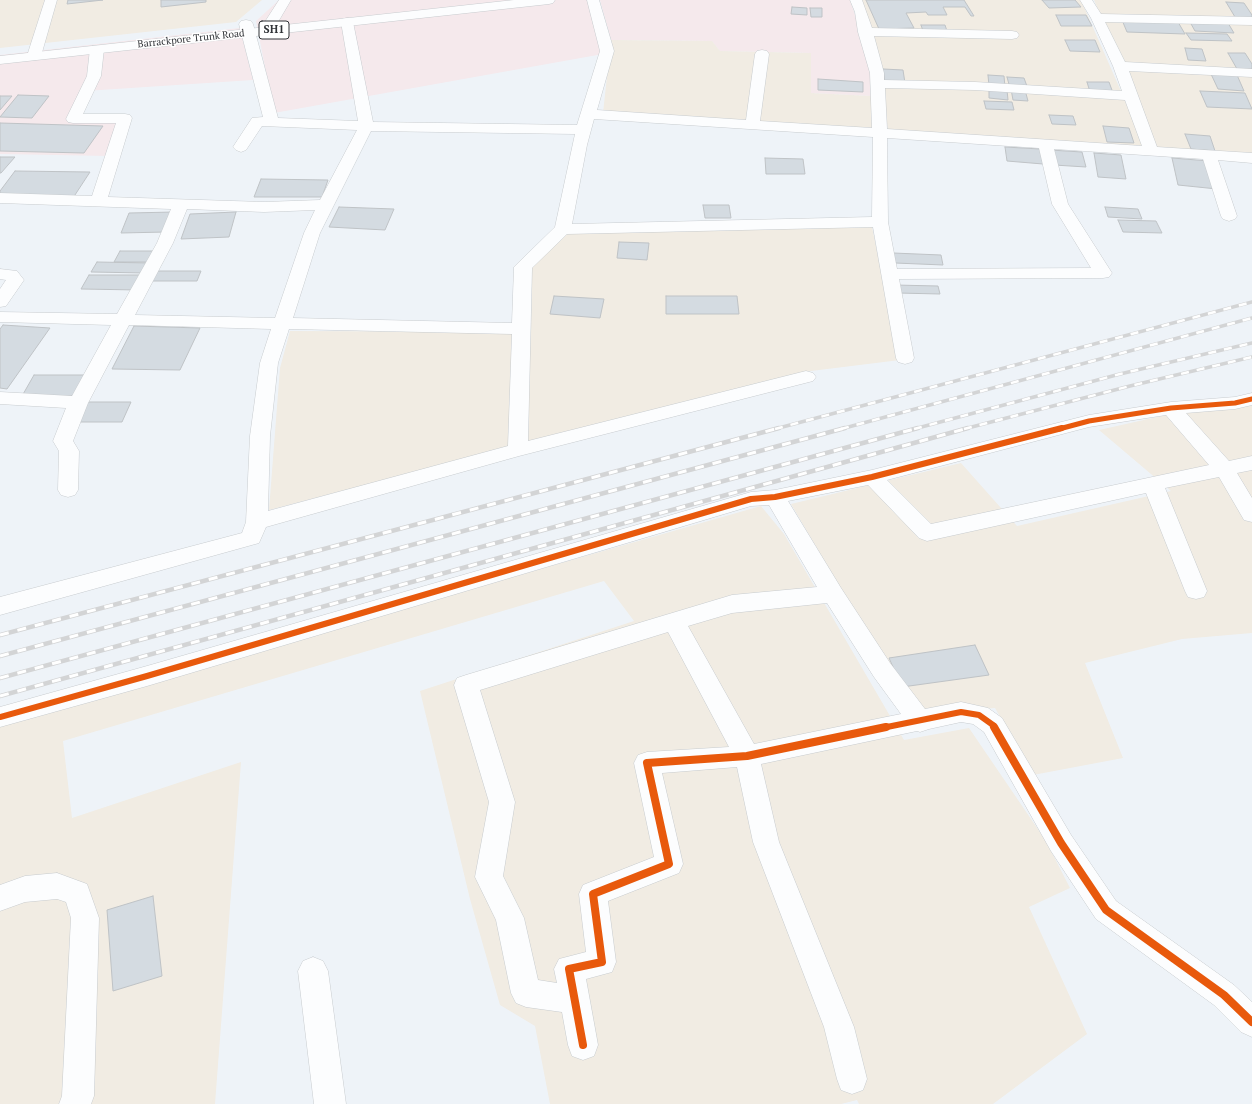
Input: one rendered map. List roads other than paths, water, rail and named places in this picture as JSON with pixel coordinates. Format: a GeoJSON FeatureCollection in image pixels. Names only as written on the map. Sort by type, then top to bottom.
{"type":"FeatureCollection","features":[{"type":"Feature","properties":{"kind":"street"},"geometry":{"type":"LineString","coordinates":[[36,52],[51,0]]}},
{"type":"Feature","properties":{"kind":"street"},"geometry":{"type":"LineString","coordinates":[[269,26],[285,0]]}},
{"type":"Feature","properties":{"kind":"street","name":"Barrackpore Trunk Road"},"geometry":{"type":"LineString","coordinates":[[0,60],[36,52],[269,26],[477,0]]}},
{"type":"Feature","properties":{"kind":"street","name":"Barrackpore Trunk Road"},"geometry":{"type":"LineString","coordinates":[[269,26],[347,22],[549,0]]}},
{"type":"Feature","properties":{"kind":"street"},"geometry":{"type":"LineString","coordinates":[[518,450],[523,267],[563,229],[579,145],[607,51],[593,0]]}},
{"type":"Feature","properties":{"kind":"street"},"geometry":{"type":"LineString","coordinates":[[856,0],[861,12],[865,32],[877,73],[880,133],[880,222],[905,358]]}},
{"type":"Feature","properties":{"kind":"street"},"geometry":{"type":"LineString","coordinates":[[1086,0],[1097,18],[1120,66],[1151,151]]}},
{"type":"Feature","properties":{"kind":"street"},"geometry":{"type":"LineString","coordinates":[[1097,18],[1252,21]]}},
{"type":"Feature","properties":{"kind":"street"},"geometry":{"type":"LineString","coordinates":[[0,606],[251,538],[257,522],[261,429],[269,364],[312,233],[366,126],[347,22]]}},
{"type":"Feature","properties":{"kind":"street"},"geometry":{"type":"LineString","coordinates":[[247,28],[272,122]]}},
{"type":"Feature","properties":{"kind":"street","name":"Barrackpore Trunk Road"},"geometry":{"type":"LineString","coordinates":[[0,51],[36,52],[97,49],[247,28]]}},
{"type":"Feature","properties":{"kind":"street"},"geometry":{"type":"LineString","coordinates":[[865,32],[1012,35]]}},
{"type":"Feature","properties":{"kind":"street"},"geometry":{"type":"LineString","coordinates":[[97,49],[94,76],[73,119],[125,118],[98,202]]}},
{"type":"Feature","properties":{"kind":"street"},"geometry":{"type":"LineString","coordinates":[[752,126],[762,54]]}},
{"type":"Feature","properties":{"kind":"street"},"geometry":{"type":"LineString","coordinates":[[1120,66],[1252,73]]}},
{"type":"Feature","properties":{"kind":"street"},"geometry":{"type":"LineString","coordinates":[[878,84],[975,86],[1131,96]]}},
{"type":"Feature","properties":{"kind":"street"},"geometry":{"type":"LineString","coordinates":[[241,147],[257,121],[366,126],[586,122],[752,126],[1252,158]]}},
{"type":"Feature","properties":{"kind":"street"},"geometry":{"type":"LineString","coordinates":[[889,274],[1103,273],[1060,204],[1045,144]]}},
{"type":"Feature","properties":{"kind":"street"},"geometry":{"type":"LineString","coordinates":[[1209,155],[1228,216]]}},
{"type":"Feature","properties":{"kind":"street"},"geometry":{"type":"LineString","coordinates":[[0,198],[264,207],[325,205]]}},
{"type":"Feature","properties":{"kind":"street"},"geometry":{"type":"LineString","coordinates":[[68,490],[69,452],[63,441],[78,403],[165,243],[182,204]]}},
{"type":"Feature","properties":{"kind":"street"},"geometry":{"type":"LineString","coordinates":[[563,229],[880,222]]}},
{"type":"Feature","properties":{"kind":"street"},"geometry":{"type":"LineString","coordinates":[[0,274],[11,275],[15,280],[1,315],[124,320],[521,329]]}},
{"type":"Feature","properties":{"kind":"street"},"geometry":{"type":"LineString","coordinates":[[257,522],[518,450],[806,377]]}},
{"type":"Feature","properties":{"kind":"street"},"geometry":{"type":"LineString","coordinates":[[0,398],[78,403]]}},
{"type":"Feature","properties":{"kind":"street"},"geometry":{"type":"LineString","coordinates":[[0,717],[155,674],[751,499],[775,497],[872,477],[1089,421],[1171,408],[1235,403],[1252,399]]}},
{"type":"Feature","properties":{"kind":"street"},"geometry":{"type":"LineString","coordinates":[[1171,408],[1224,469],[1252,515]]}},
{"type":"Feature","properties":{"kind":"street"},"geometry":{"type":"LineString","coordinates":[[872,477],[927,533],[1252,463]]}},
{"type":"Feature","properties":{"kind":"street"},"geometry":{"type":"LineString","coordinates":[[1153,484],[1196,592]]}},
{"type":"Feature","properties":{"kind":"street"},"geometry":{"type":"LineString","coordinates":[[775,497],[833,594],[882,670],[920,722]]}},
{"type":"Feature","properties":{"kind":"street"},"geometry":{"type":"LineString","coordinates":[[575,1000],[526,993],[510,918],[489,877],[502,802],[466,685],[732,604],[833,594]]}},
{"type":"Feature","properties":{"kind":"street"},"geometry":{"type":"LineString","coordinates":[[674,622],[747,756],[766,842],[839,1027],[852,1079]]}},
{"type":"Feature","properties":{"kind":"street"},"geometry":{"type":"LineString","coordinates":[[583,1045],[569,969],[602,962],[594,894],[669,864],[647,763],[747,756],[920,722],[961,712],[979,716],[993,725],[1061,843],[1106,910],[1224,995],[1252,1022]]}},
{"type":"Feature","properties":{"kind":"street"},"geometry":{"type":"LineString","coordinates":[[0,898],[25,889],[57,886],[77,893],[85,918],[78,1096],[75,1104]]}},
{"type":"Feature","properties":{"kind":"street"},"geometry":{"type":"LineString","coordinates":[[313,971],[330,1104]]}},
{"type":"Feature","properties":{"kind":"railway"},"geometry":{"type":"LineString","coordinates":[[775,429],[1252,302]]}},
{"type":"Feature","properties":{"kind":"railway"},"geometry":{"type":"LineString","coordinates":[[841,429],[1252,318]]}},
{"type":"Feature","properties":{"kind":"railway"},"geometry":{"type":"LineString","coordinates":[[914,429],[1120,374],[1252,343]]}},
{"type":"Feature","properties":{"kind":"railway"},"geometry":{"type":"LineString","coordinates":[[964,429],[1130,386],[1252,357]]}},
{"type":"Feature","properties":{"kind":"railway"},"geometry":{"type":"LineString","coordinates":[[0,635],[779,428]]}},
{"type":"Feature","properties":{"kind":"railway"},"geometry":{"type":"LineString","coordinates":[[0,656],[845,428]]}},
{"type":"Feature","properties":{"kind":"railway"},"geometry":{"type":"LineString","coordinates":[[0,678],[918,428]]}},
{"type":"Feature","properties":{"kind":"railway"},"geometry":{"type":"LineString","coordinates":[[0,696],[968,428]]}}]}
